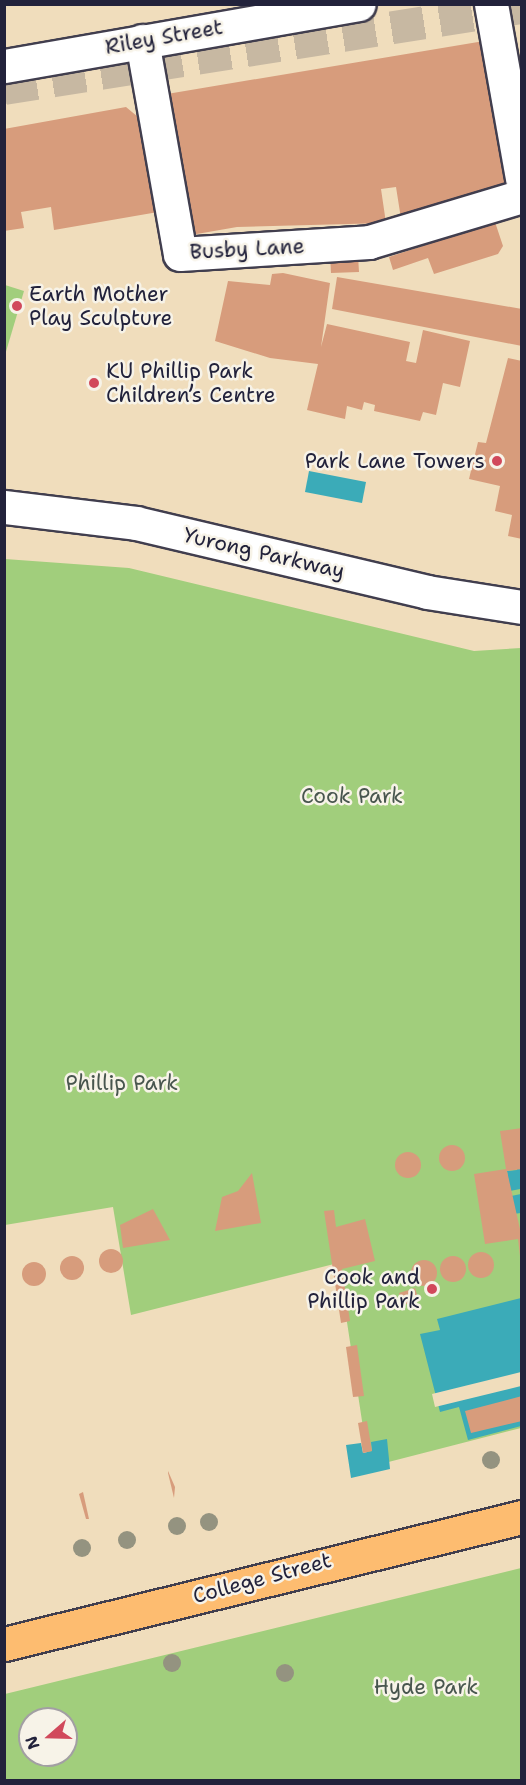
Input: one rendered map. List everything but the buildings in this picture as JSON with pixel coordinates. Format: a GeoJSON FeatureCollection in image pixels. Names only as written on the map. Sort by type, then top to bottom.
{"type":"FeatureCollection","features":[{"type":"Feature","properties":{"kind":"main road","name":"College Street"},"geometry":{"type":"LineString","coordinates":[[4,1644],[522,1517]]}},
{"type":"Feature","properties":{"kind":"street","name":"Riley Street"},"geometry":{"type":"LineString","coordinates":[[4,66],[142,41],[291,10],[360,4]]}},
{"type":"Feature","properties":{"kind":"street"},"geometry":{"type":"LineString","coordinates":[[491,4],[522,178]]}},
{"type":"Feature","properties":{"kind":"street","name":"Busby Lane"},"geometry":{"type":"LineString","coordinates":[[142,41],[180,254],[369,242],[522,196]]}},
{"type":"Feature","properties":{"kind":"street","name":"Yurong Parkway"},"geometry":{"type":"LineString","coordinates":[[4,507],[136,523],[427,592],[522,607]]}},
{"type":"Feature","properties":{"kind":"green space"},"geometry":{"type":"Polygon","coordinates":[[[4,285],[24,291],[5,355],[4,285]]]}},
{"type":"Feature","properties":{"kind":"green space"},"geometry":{"type":"Polygon","coordinates":[[[5,559],[129,568],[474,651],[521,648],[521,1428],[369,1467],[338,1263],[131,1315],[113,1207],[5,1225],[5,559]]]}},
{"type":"Feature","properties":{"kind":"green space","name":"Hyde Park"},"geometry":{"type":"Polygon","coordinates":[[[521,1568],[521,1780],[5,1780],[5,1694],[521,1568]]]}},
{"type":"Feature","properties":{"kind":"water"},"geometry":{"type":"Polygon","coordinates":[[[309,471],[366,482],[362,503],[305,492],[309,471]]]}},
{"type":"Feature","properties":{"kind":"water"},"geometry":{"type":"Polygon","coordinates":[[[516,1160],[521,1160],[521,1194],[520,1189],[510,1191],[507,1171],[517,1170],[516,1160]]]}},
{"type":"Feature","properties":{"kind":"water"},"geometry":{"type":"Polygon","coordinates":[[[521,1194],[521,1213],[513,1214],[511,1196],[521,1194]]]}},
{"type":"Feature","properties":{"kind":"water"},"geometry":{"type":"Polygon","coordinates":[[[521,1298],[521,1426],[468,1440],[459,1407],[440,1412],[420,1334],[440,1330],[437,1319],[521,1298]]]}},
{"type":"Feature","properties":{"kind":"water"},"geometry":{"type":"Polygon","coordinates":[[[387,1439],[390,1469],[351,1478],[346,1445],[361,1443],[363,1453],[372,1451],[371,1442],[387,1439]]]}},
{"type":"Feature","properties":{"kind":"pier"},"geometry":{"type":"Polygon","coordinates":[[[521,1372],[521,1386],[435,1407],[432,1394],[521,1372]]]}},
{"type":"Feature","properties":{"kind":"tunnel"},"geometry":{"type":"LineString","coordinates":[[4,88],[522,7]]}},
{"type":"Feature","properties":{"kind":"place","name":"Earth Mother Play Sculpture"},"geometry":{"type":"Point","coordinates":[17,306]}},
{"type":"Feature","properties":{"kind":"place","name":"KU Phillip Park Children’s Centre"},"geometry":{"type":"Point","coordinates":[94,383]}},
{"type":"Feature","properties":{"kind":"place","name":"Park Lane Towers"},"geometry":{"type":"Point","coordinates":[497,461]}},
{"type":"Feature","properties":{"kind":"place","name":"Cook and Phillip Park"},"geometry":{"type":"Point","coordinates":[432,1289]}},
{"type":"Feature","properties":{"kind":"park label","name":"Cook Park"},"geometry":{"type":"Point","coordinates":[352,796]}},
{"type":"Feature","properties":{"kind":"park label","name":"Phillip Park"},"geometry":{"type":"Point","coordinates":[122,1083]}}]}
